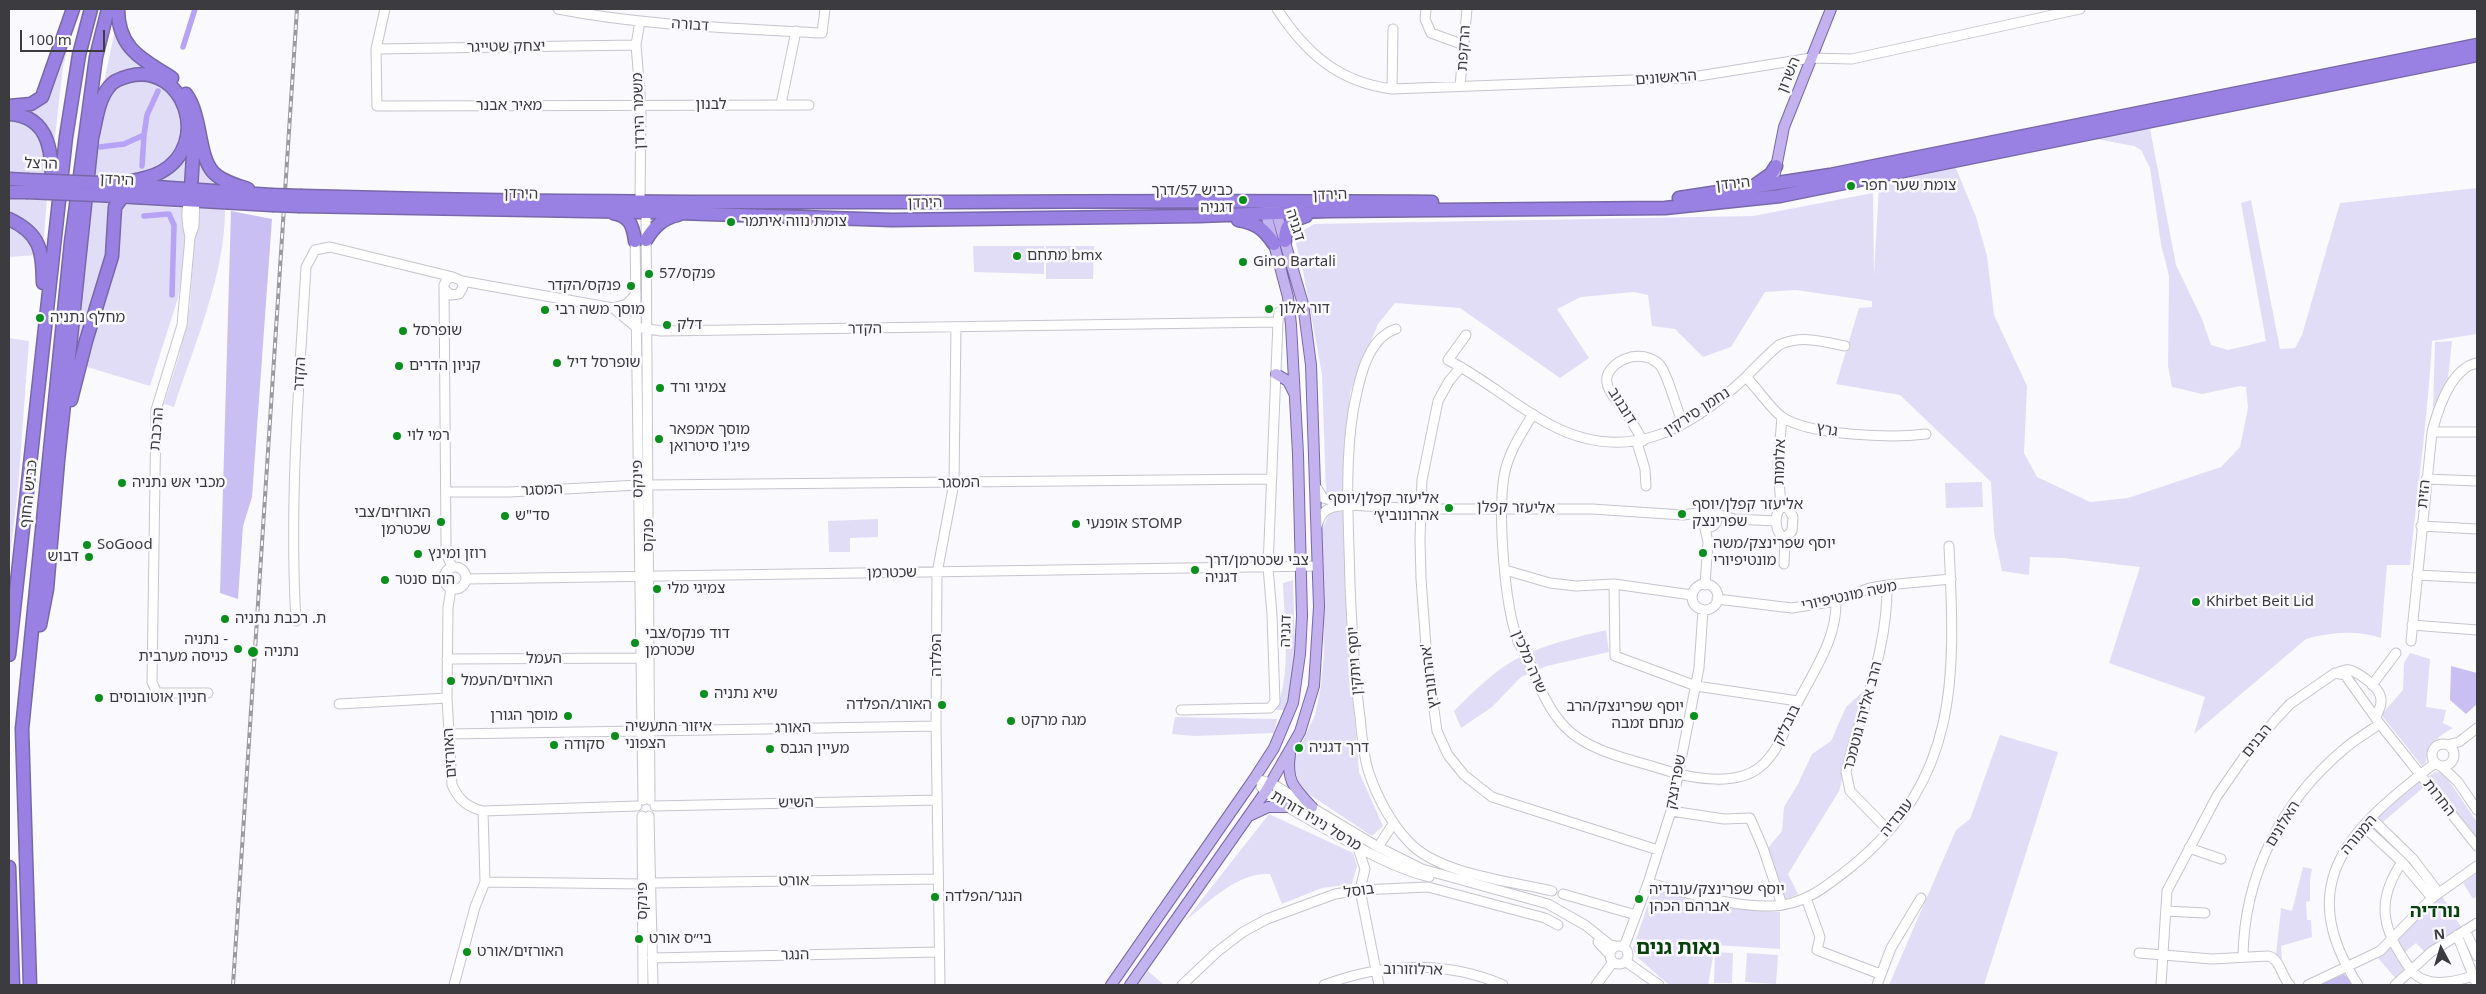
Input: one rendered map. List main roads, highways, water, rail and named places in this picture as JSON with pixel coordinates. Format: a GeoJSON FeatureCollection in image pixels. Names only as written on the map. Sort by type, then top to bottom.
{"type":"FeatureCollection","features":[{"type":"Feature","properties":{"kind":"highway"},"geometry":{"type":"LineString","coordinates":[[9,106],[31,104],[42,96],[50,80],[73,9]]}},
{"type":"Feature","properties":{"kind":"highway","name":"כביש החוף"},"geometry":{"type":"LineString","coordinates":[[9,654],[66,137],[79,55],[91,9]]}},
{"type":"Feature","properties":{"kind":"highway","name":"כביש החוף"},"geometry":{"type":"LineString","coordinates":[[30,985],[22,729],[71,242],[96,57],[108,9]]}},
{"type":"Feature","properties":{"kind":"highway"},"geometry":{"type":"LineString","coordinates":[[118,9],[119,31],[123,40],[136,54],[172,78],[184,91],[195,110],[207,161],[213,172],[227,181],[267,198]]}},
{"type":"Feature","properties":{"kind":"highway"},"geometry":{"type":"LineString","coordinates":[[1779,188],[1802,180],[2477,45]]}},
{"type":"Feature","properties":{"kind":"highway"},"geometry":{"type":"LineString","coordinates":[[1779,188],[2477,55]]}},
{"type":"Feature","properties":{"kind":"highway"},"geometry":{"type":"LineString","coordinates":[[22,729],[47,589],[58,461],[94,129],[104,96],[108,87],[115,81],[131,75],[149,76],[167,83],[184,104],[188,122],[186,148],[176,162],[160,173],[117,184]]}},
{"type":"Feature","properties":{"kind":"highway"},"geometry":{"type":"LineString","coordinates":[[184,91],[193,110],[194,121],[193,196]]}},
{"type":"Feature","properties":{"kind":"highway"},"geometry":{"type":"LineString","coordinates":[[9,114],[21,115],[36,123],[45,135],[51,154],[52,191],[42,282]]}},
{"type":"Feature","properties":{"kind":"highway"},"geometry":{"type":"LineString","coordinates":[[1751,188],[1768,177],[1778,162],[1788,178],[1802,180]]}},
{"type":"Feature","properties":{"kind":"highway","name":"הרצל"},"geometry":{"type":"LineString","coordinates":[[9,179],[26,186],[71,188]]}},
{"type":"Feature","properties":{"kind":"highway","name":"הירדן"},"geometry":{"type":"LineString","coordinates":[[98,189],[117,184],[193,196],[216,191],[301,201],[601,212],[640,208],[685,213],[892,220],[1665,208],[1779,188]]}},
{"type":"Feature","properties":{"kind":"highway","name":"הרצל"},"geometry":{"type":"LineString","coordinates":[[9,192],[26,186]]}},
{"type":"Feature","properties":{"kind":"highway","name":"הירדן"},"geometry":{"type":"LineString","coordinates":[[71,188],[98,189],[123,196],[166,199],[182,195],[267,198]]}},
{"type":"Feature","properties":{"kind":"highway","name":"הירדן"},"geometry":{"type":"LineString","coordinates":[[301,201],[640,208],[1271,201],[1535,203],[1664,200],[1751,188],[1779,188]]}},
{"type":"Feature","properties":{"kind":"highway"},"geometry":{"type":"LineString","coordinates":[[58,461],[77,373],[112,256],[115,207],[123,196]]}},
{"type":"Feature","properties":{"kind":"highway"},"geometry":{"type":"LineString","coordinates":[[601,212],[622,216],[629,220],[641,241],[657,225],[670,217],[685,213]]}},
{"type":"Feature","properties":{"kind":"highway"},"geometry":{"type":"LineString","coordinates":[[1199,216],[1251,222],[1279,243],[1288,224],[1317,212]]}},
{"type":"Feature","properties":{"kind":"highway"},"geometry":{"type":"LineString","coordinates":[[9,219],[29,230],[38,241],[42,258],[44,324]]}},
{"type":"Feature","properties":{"kind":"highway"},"geometry":{"type":"LineString","coordinates":[[9,867],[13,985]]}},
{"type":"Feature","properties":{"kind":"main road","name":"השרון"},"geometry":{"type":"LineString","coordinates":[[1779,188],[1778,162],[1784,127],[1830,9]]}},
{"type":"Feature","properties":{"kind":"main road","name":"דגניה"},"geometry":{"type":"LineString","coordinates":[[1111,985],[1254,779],[1274,748],[1293,703],[1300,654],[1301,567],[1296,401],[1289,304],[1271,201]]}},
{"type":"Feature","properties":{"kind":"main road","name":"דגניה"},"geometry":{"type":"LineString","coordinates":[[1130,985],[1248,817],[1291,751],[1307,714],[1314,686],[1318,655],[1317,566],[1309,338],[1303,304],[1279,243]]}},
{"type":"Feature","properties":{"kind":"main road"},"geometry":{"type":"LineString","coordinates":[[1276,374],[1288,381],[1296,401]]}},
{"type":"Feature","properties":{"kind":"main road"},"geometry":{"type":"LineString","coordinates":[[1291,751],[1288,766],[1291,782],[1312,807]]}},
{"type":"Feature","properties":{"kind":"main road"},"geometry":{"type":"LineString","coordinates":[[1248,817],[1268,807],[1288,807]]}},
{"type":"Feature","properties":{"kind":"waterway"},"geometry":{"type":"LineString","coordinates":[[183,47],[195,9]]}},
{"type":"Feature","properties":{"kind":"waterway"},"geometry":{"type":"LineString","coordinates":[[100,147],[124,144],[144,135],[147,115],[158,91]]}},
{"type":"Feature","properties":{"kind":"waterway"},"geometry":{"type":"LineString","coordinates":[[142,166],[144,135]]}},
{"type":"Feature","properties":{"kind":"waterway"},"geometry":{"type":"LineString","coordinates":[[144,216],[169,214],[174,225],[172,295]]}},
{"type":"Feature","properties":{"kind":"railway"},"geometry":{"type":"LineString","coordinates":[[233,985],[297,9]]}},
{"type":"Feature","properties":{"kind":"place","name":"צומת שער חפר"},"geometry":{"type":"Point","coordinates":[1851,186]}},
{"type":"Feature","properties":{"kind":"place","name":"כביש 57/דרך דגניה"},"geometry":{"type":"Point","coordinates":[1243,200]}},
{"type":"Feature","properties":{"kind":"place","name":"צומת נווה איתמר"},"geometry":{"type":"Point","coordinates":[731,222]}},
{"type":"Feature","properties":{"kind":"place","name":"מתחם bmx"},"geometry":{"type":"Point","coordinates":[1017,256]}},
{"type":"Feature","properties":{"kind":"place","name":"Gino Bartali"},"geometry":{"type":"Point","coordinates":[1243,262]}},
{"type":"Feature","properties":{"kind":"place","name":"פנקס/57"},"geometry":{"type":"Point","coordinates":[649,274]}},
{"type":"Feature","properties":{"kind":"place","name":"פנקס/הקדר"},"geometry":{"type":"Point","coordinates":[631,286]}},
{"type":"Feature","properties":{"kind":"place","name":"דור אלון"},"geometry":{"type":"Point","coordinates":[1269,309]}},
{"type":"Feature","properties":{"kind":"place","name":"מוסך משה רבי"},"geometry":{"type":"Point","coordinates":[545,310]}},
{"type":"Feature","properties":{"kind":"place","name":"מחלף נתניה"},"geometry":{"type":"Point","coordinates":[40,318]}},
{"type":"Feature","properties":{"kind":"place","name":"דלק"},"geometry":{"type":"Point","coordinates":[667,325]}},
{"type":"Feature","properties":{"kind":"place","name":"שופרסל"},"geometry":{"type":"Point","coordinates":[403,331]}},
{"type":"Feature","properties":{"kind":"place","name":"שופרסל דיל"},"geometry":{"type":"Point","coordinates":[557,363]}},
{"type":"Feature","properties":{"kind":"place","name":"קניון הדרים"},"geometry":{"type":"Point","coordinates":[399,366]}},
{"type":"Feature","properties":{"kind":"place","name":"צמיגי ורד"},"geometry":{"type":"Point","coordinates":[660,388]}},
{"type":"Feature","properties":{"kind":"place","name":"רמי לוי"},"geometry":{"type":"Point","coordinates":[397,436]}},
{"type":"Feature","properties":{"kind":"place","name":"מוסך אמפאר פיג'ו סיטרואן"},"geometry":{"type":"Point","coordinates":[659,439]}},
{"type":"Feature","properties":{"kind":"place","name":"מכבי אש נתניה"},"geometry":{"type":"Point","coordinates":[122,483]}},
{"type":"Feature","properties":{"kind":"place","name":"אליעזר קפלן/יוסף אהרונוביץ׳"},"geometry":{"type":"Point","coordinates":[1449,508]}},
{"type":"Feature","properties":{"kind":"place","name":"אליעזר קפלן/יוסף שפרינצק"},"geometry":{"type":"Point","coordinates":[1682,514]}},
{"type":"Feature","properties":{"kind":"place","name":"סד\"ש"},"geometry":{"type":"Point","coordinates":[505,516]}},
{"type":"Feature","properties":{"kind":"place","name":"האורזים/צבי שכטרמן"},"geometry":{"type":"Point","coordinates":[441,522]}},
{"type":"Feature","properties":{"kind":"place","name":"אופנעי STOMP"},"geometry":{"type":"Point","coordinates":[1076,524]}},
{"type":"Feature","properties":{"kind":"place","name":"SoGood"},"geometry":{"type":"Point","coordinates":[87,545]}},
{"type":"Feature","properties":{"kind":"place","name":"יוסף שפרינצק/משה מונטיפיורי"},"geometry":{"type":"Point","coordinates":[1703,553]}},
{"type":"Feature","properties":{"kind":"place","name":"רוזן ומינץ"},"geometry":{"type":"Point","coordinates":[418,554]}},
{"type":"Feature","properties":{"kind":"place","name":"דבוש"},"geometry":{"type":"Point","coordinates":[89,557]}},
{"type":"Feature","properties":{"kind":"place","name":"צבי שכטרמן/דרך דגניה"},"geometry":{"type":"Point","coordinates":[1195,570]}},
{"type":"Feature","properties":{"kind":"place","name":"הום סנטר"},"geometry":{"type":"Point","coordinates":[385,580]}},
{"type":"Feature","properties":{"kind":"place","name":"צמיגי מלי"},"geometry":{"type":"Point","coordinates":[657,589]}},
{"type":"Feature","properties":{"kind":"place","name":"Khirbet Beit Lid"},"geometry":{"type":"Point","coordinates":[2196,602]}},
{"type":"Feature","properties":{"kind":"place","name":"ת. רכבת נתניה"},"geometry":{"type":"Point","coordinates":[225,619]}},
{"type":"Feature","properties":{"kind":"place","name":"דוד פנקס/צבי שכטרמן"},"geometry":{"type":"Point","coordinates":[635,643]}},
{"type":"Feature","properties":{"kind":"place","name":"נתניה - כניסה מערבית"},"geometry":{"type":"Point","coordinates":[238,649]}},
{"type":"Feature","properties":{"kind":"place","name":"נתניה"},"geometry":{"type":"Point","coordinates":[253,652]}},
{"type":"Feature","properties":{"kind":"place","name":"האורזים/העמל"},"geometry":{"type":"Point","coordinates":[451,681]}},
{"type":"Feature","properties":{"kind":"place","name":"שיא נתניה"},"geometry":{"type":"Point","coordinates":[704,694]}},
{"type":"Feature","properties":{"kind":"place","name":"חניון אוטובוסים"},"geometry":{"type":"Point","coordinates":[99,698]}},
{"type":"Feature","properties":{"kind":"place","name":"האורג/הפלדה"},"geometry":{"type":"Point","coordinates":[942,705]}},
{"type":"Feature","properties":{"kind":"place","name":"מוסך הגורן"},"geometry":{"type":"Point","coordinates":[568,716]}},
{"type":"Feature","properties":{"kind":"place","name":"יוסף שפרינצק/הרב מנחם זמבה"},"geometry":{"type":"Point","coordinates":[1694,716]}},
{"type":"Feature","properties":{"kind":"place","name":"מגה מרקט"},"geometry":{"type":"Point","coordinates":[1011,721]}},
{"type":"Feature","properties":{"kind":"place","name":"איזור התעשיה הצפוני"},"geometry":{"type":"Point","coordinates":[615,736]}},
{"type":"Feature","properties":{"kind":"place","name":"סקודה"},"geometry":{"type":"Point","coordinates":[554,745]}},
{"type":"Feature","properties":{"kind":"place","name":"דרך דגניה"},"geometry":{"type":"Point","coordinates":[1299,748]}},
{"type":"Feature","properties":{"kind":"place","name":"מעיין הגבס"},"geometry":{"type":"Point","coordinates":[770,749]}},
{"type":"Feature","properties":{"kind":"place","name":"הנגר/הפלדה"},"geometry":{"type":"Point","coordinates":[935,897]}},
{"type":"Feature","properties":{"kind":"place","name":"יוסף שפרינצק/עובדיה אברהם הכהן"},"geometry":{"type":"Point","coordinates":[1639,899]}},
{"type":"Feature","properties":{"kind":"place","name":"בי״ס אורט"},"geometry":{"type":"Point","coordinates":[639,939]}},
{"type":"Feature","properties":{"kind":"place","name":"האורזים/אורט"},"geometry":{"type":"Point","coordinates":[467,952]}},
{"type":"Feature","properties":{"kind":"district","name":"נורדיה"},"geometry":{"type":"Point","coordinates":[2435,912]}},
{"type":"Feature","properties":{"kind":"district","name":"נאות גנים"},"geometry":{"type":"Point","coordinates":[1678,948]}}]}
